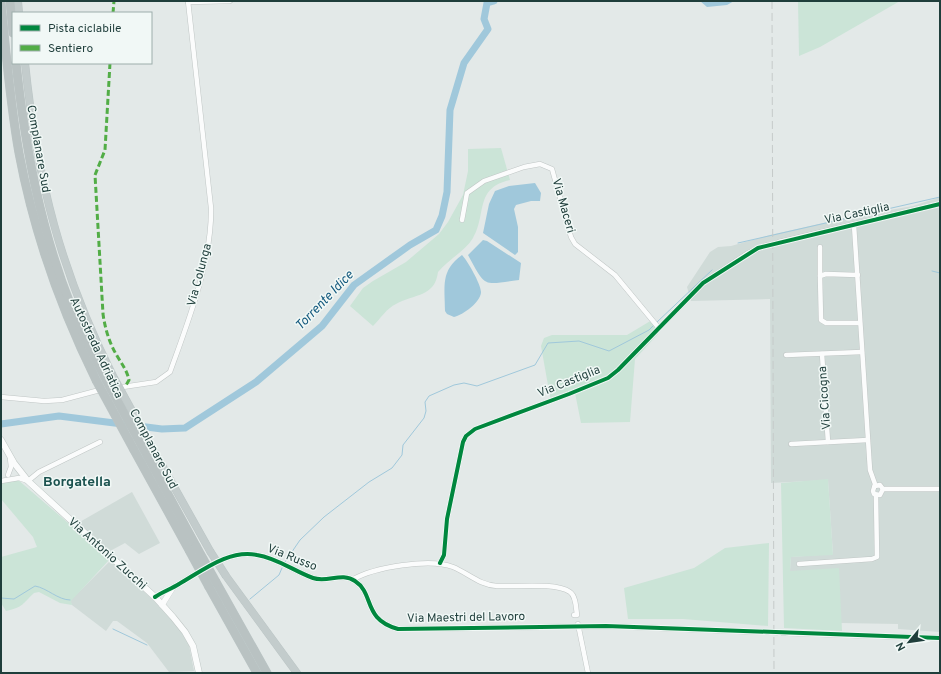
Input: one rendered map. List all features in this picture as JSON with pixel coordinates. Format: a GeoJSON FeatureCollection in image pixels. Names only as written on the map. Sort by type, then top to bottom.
{"type":"FeatureCollection","features":[{"type":"Feature","properties":{"kind":"highway"},"geometry":{"type":"LineString","coordinates":[[10,1],[12,22]]}},
{"type":"Feature","properties":{"kind":"highway"},"geometry":{"type":"LineString","coordinates":[[18,1],[19,12]]}},
{"type":"Feature","properties":{"kind":"highway","name":"Autostrada Adriatica"},"geometry":{"type":"LineString","coordinates":[[1,2],[14,121],[29,198],[43,251],[62,307],[96,380],[256,673]]}},
{"type":"Feature","properties":{"kind":"highway","name":"Autostrada Adriatica"},"geometry":{"type":"LineString","coordinates":[[16,64],[28,152],[44,223],[71,305],[106,380],[267,673]]}},
{"type":"Feature","properties":{"kind":"highway","name":"Complanare Sud"},"geometry":{"type":"LineString","coordinates":[[25,64],[37,152],[53,224],[80,304],[114,378],[210,551],[226,576],[297,673]]}},
{"type":"Feature","properties":{"kind":"main road","name":"Via Antonio Zucchi"},"geometry":{"type":"LineString","coordinates":[[1,440],[8,454],[28,481],[162,605],[190,639],[197,658],[199,673]]}},
{"type":"Feature","properties":{"kind":"street"},"geometry":{"type":"LineString","coordinates":[[188,1],[230,1]]}},
{"type":"Feature","properties":{"kind":"street","name":"Via Colunga"},"geometry":{"type":"LineString","coordinates":[[1,397],[44,401],[62,400],[96,391],[156,382],[170,372],[207,259],[211,232],[211,208],[188,1]]}},
{"type":"Feature","properties":{"kind":"street","name":"Via Maceri"},"geometry":{"type":"LineString","coordinates":[[462,220],[467,193],[484,181],[524,167],[540,164],[552,169],[571,237],[575,244],[615,275],[656,325]]}},
{"type":"Feature","properties":{"kind":"street","name":"Via Castiglia"},"geometry":{"type":"LineString","coordinates":[[779,242],[940,204]]}},
{"type":"Feature","properties":{"kind":"street"},"geometry":{"type":"LineString","coordinates":[[799,564],[872,559],[877,557],[876,495],[873,491],[875,486],[871,476],[868,440],[854,225]]}},
{"type":"Feature","properties":{"kind":"street","name":"Via Castiglia"},"geometry":{"type":"LineString","coordinates":[[440,563],[443,558],[447,519],[463,442],[466,436],[475,429],[608,378],[618,370],[656,325],[703,283],[748,253],[767,245]]}},
{"type":"Feature","properties":{"kind":"street"},"geometry":{"type":"LineString","coordinates":[[820,247],[821,320],[823,322],[860,323]]}},
{"type":"Feature","properties":{"kind":"street"},"geometry":{"type":"LineString","coordinates":[[820,276],[826,274],[858,274]]}},
{"type":"Feature","properties":{"kind":"street","name":"Via Cicogna"},"geometry":{"type":"LineString","coordinates":[[786,355],[862,352]]}},
{"type":"Feature","properties":{"kind":"street","name":"Via Cicogna"},"geometry":{"type":"LineString","coordinates":[[822,354],[828,442]]}},
{"type":"Feature","properties":{"kind":"street","name":"Via Cicogna"},"geometry":{"type":"LineString","coordinates":[[791,444],[868,440]]}},
{"type":"Feature","properties":{"kind":"street"},"geometry":{"type":"LineString","coordinates":[[5,478],[19,478],[28,481],[39,472],[100,442]]}},
{"type":"Feature","properties":{"kind":"street"},"geometry":{"type":"LineString","coordinates":[[5,478],[11,467],[8,454]]}},
{"type":"Feature","properties":{"kind":"street"},"geometry":{"type":"LineString","coordinates":[[5,478],[16,475],[19,470]]}},
{"type":"Feature","properties":{"kind":"street"},"geometry":{"type":"LineString","coordinates":[[875,486],[880,485],[883,489],[940,489]]}},
{"type":"Feature","properties":{"kind":"street"},"geometry":{"type":"LineString","coordinates":[[876,495],[882,494],[883,489]]}},
{"type":"Feature","properties":{"kind":"street","name":"Via Russo"},"geometry":{"type":"LineString","coordinates":[[155,597],[232,556],[246,554],[268,558],[318,579],[341,577],[352,580],[358,584]]}},
{"type":"Feature","properties":{"kind":"street"},"geometry":{"type":"LineString","coordinates":[[352,580],[366,573],[400,565],[440,563],[462,571],[477,581],[487,584],[532,586],[567,591],[574,597],[577,615],[574,615]]}},
{"type":"Feature","properties":{"kind":"street"},"geometry":{"type":"LineString","coordinates":[[358,584],[366,573]]}},
{"type":"Feature","properties":{"kind":"street","name":"Via Maestri del Lavoro"},"geometry":{"type":"LineString","coordinates":[[358,584],[374,615],[384,624],[398,629],[578,625],[764,632]]}},
{"type":"Feature","properties":{"kind":"street"},"geometry":{"type":"LineString","coordinates":[[162,605],[173,587]]}},
{"type":"Feature","properties":{"kind":"street"},"geometry":{"type":"LineString","coordinates":[[578,625],[588,673]]}},
{"type":"Feature","properties":{"kind":"street"},"geometry":{"type":"LineString","coordinates":[[789,633],[940,638]]}},
{"type":"Feature","properties":{"kind":"street"},"geometry":{"type":"LineString","coordinates":[[907,637],[940,635]]}},
{"type":"Feature","properties":{"kind":"shaded area"},"geometry":{"type":"Polygon","coordinates":[[[940,197],[940,632],[898,629],[898,624],[841,623],[790,571],[791,557],[833,554],[828,480],[771,483],[770,299],[691,301],[687,287],[710,252],[718,247],[731,246],[770,235],[850,217],[913,206],[940,197]]]}},
{"type":"Feature","properties":{"kind":"shaded area"},"geometry":{"type":"Polygon","coordinates":[[[132,492],[160,543],[139,554],[125,543],[110,551],[78,523],[132,492]]]}},
{"type":"Feature","properties":{"kind":"shaded area"},"geometry":{"type":"Polygon","coordinates":[[[111,560],[156,603],[180,629],[189,645],[194,671],[169,672],[147,643],[117,621],[113,621],[106,631],[72,605],[70,601],[111,560]]]}},
{"type":"Feature","properties":{"kind":"green space"},"geometry":{"type":"Polygon","coordinates":[[[798,1],[900,1],[820,47],[799,56],[798,1]]]}},
{"type":"Feature","properties":{"kind":"green space"},"geometry":{"type":"Polygon","coordinates":[[[501,148],[510,180],[491,189],[486,196],[477,229],[470,243],[438,272],[433,286],[423,294],[393,306],[373,326],[350,306],[363,288],[406,262],[439,234],[448,222],[463,195],[468,171],[468,149],[501,148]]]}},
{"type":"Feature","properties":{"kind":"green space"},"geometry":{"type":"Polygon","coordinates":[[[652,320],[657,326],[658,334],[635,359],[630,422],[581,423],[575,393],[551,402],[541,346],[544,338],[552,335],[627,335],[652,320]]]}},
{"type":"Feature","properties":{"kind":"green space"},"geometry":{"type":"Polygon","coordinates":[[[17,479],[110,559],[71,601],[72,605],[60,603],[39,592],[34,593],[22,605],[12,610],[6,611],[1,603],[1,557],[37,547],[33,537],[1,499],[1,484],[17,479]]]}},
{"type":"Feature","properties":{"kind":"green space"},"geometry":{"type":"Polygon","coordinates":[[[828,479],[833,555],[791,557],[790,571],[839,568],[842,631],[784,628],[781,483],[828,479]]]}},
{"type":"Feature","properties":{"kind":"green space"},"geometry":{"type":"Polygon","coordinates":[[[769,543],[768,626],[683,619],[628,619],[624,588],[694,568],[725,548],[769,543]]]}},
{"type":"Feature","properties":{"kind":"water"},"geometry":{"type":"Polygon","coordinates":[[[700,1],[734,1],[727,5],[707,7],[700,1]]]}},
{"type":"Feature","properties":{"kind":"water"},"geometry":{"type":"Polygon","coordinates":[[[535,183],[541,193],[540,201],[531,201],[516,205],[514,209],[518,227],[518,252],[515,255],[483,233],[489,204],[495,191],[509,186],[535,183]]]}},
{"type":"Feature","properties":{"kind":"water"},"geometry":{"type":"Polygon","coordinates":[[[483,240],[487,241],[521,263],[519,280],[491,283],[482,279],[468,255],[483,240]]]}},
{"type":"Feature","properties":{"kind":"water"},"geometry":{"type":"Polygon","coordinates":[[[462,255],[473,272],[481,292],[478,300],[471,308],[454,317],[447,314],[445,311],[445,280],[450,267],[462,255]]]}},
{"type":"Feature","properties":{"kind":"waterway","name":"Torrente Idice"},"geometry":{"type":"LineString","coordinates":[[1,424],[59,416],[162,429],[185,428],[256,382],[322,326],[354,285],[410,245],[436,230],[442,216],[447,192],[450,110],[464,63],[488,29],[484,19],[487,3],[494,1]]}},
{"type":"Feature","properties":{"kind":"waterway"},"geometry":{"type":"LineString","coordinates":[[738,243],[940,197]]}},
{"type":"Feature","properties":{"kind":"waterway"},"geometry":{"type":"LineString","coordinates":[[656,323],[712,270]]}},
{"type":"Feature","properties":{"kind":"waterway"},"geometry":{"type":"LineString","coordinates":[[932,271],[940,273]]}},
{"type":"Feature","properties":{"kind":"waterway"},"geometry":{"type":"LineString","coordinates":[[285,562],[300,540],[324,517],[369,482],[392,468],[402,455],[403,445],[424,418],[426,411],[425,402],[429,396],[454,385],[464,383],[477,386],[535,365],[548,343],[579,341],[609,351],[649,330],[654,325]]}},
{"type":"Feature","properties":{"kind":"waterway"},"geometry":{"type":"LineString","coordinates":[[250,599],[279,575],[282,568]]}},
{"type":"Feature","properties":{"kind":"waterway"},"geometry":{"type":"LineString","coordinates":[[1,598],[14,599],[35,586],[61,598],[70,600]]}},
{"type":"Feature","properties":{"kind":"waterway"},"geometry":{"type":"LineString","coordinates":[[113,629],[147,645]]}},
{"type":"Feature","properties":{"kind":"tunnel"},"geometry":{"type":"LineString","coordinates":[[767,245],[779,242]]}},
{"type":"Feature","properties":{"kind":"tunnel"},"geometry":{"type":"LineString","coordinates":[[764,632],[789,633]]}},
{"type":"Feature","properties":{"kind":"railway"},"geometry":{"type":"LineString","coordinates":[[772,1],[774,673]]}},
{"type":"Feature","properties":{"kind":"marked path"},"geometry":{"type":"LineString","coordinates":[[113,12],[114,1]]}},
{"type":"Feature","properties":{"kind":"marked path"},"geometry":{"type":"LineString","coordinates":[[110,64],[105,150],[95,175],[103,314],[111,345],[128,376],[129,380],[125,387]]}},
{"type":"Feature","properties":{"kind":"cycle path"},"geometry":{"type":"LineString","coordinates":[[440,563],[444,555],[447,519],[463,442],[466,436],[475,429],[608,378],[618,370],[703,283],[758,248],[940,204]]}},
{"type":"Feature","properties":{"kind":"cycle path"},"geometry":{"type":"LineString","coordinates":[[155,597],[216,562],[236,555],[247,554],[272,559],[313,578],[350,578],[361,586],[370,606],[379,619],[387,625],[398,629],[606,626],[940,638]]}},
{"type":"Feature","properties":{"kind":"district","name":"Borgatella"},"geometry":{"type":"Point","coordinates":[77,482]}}]}
